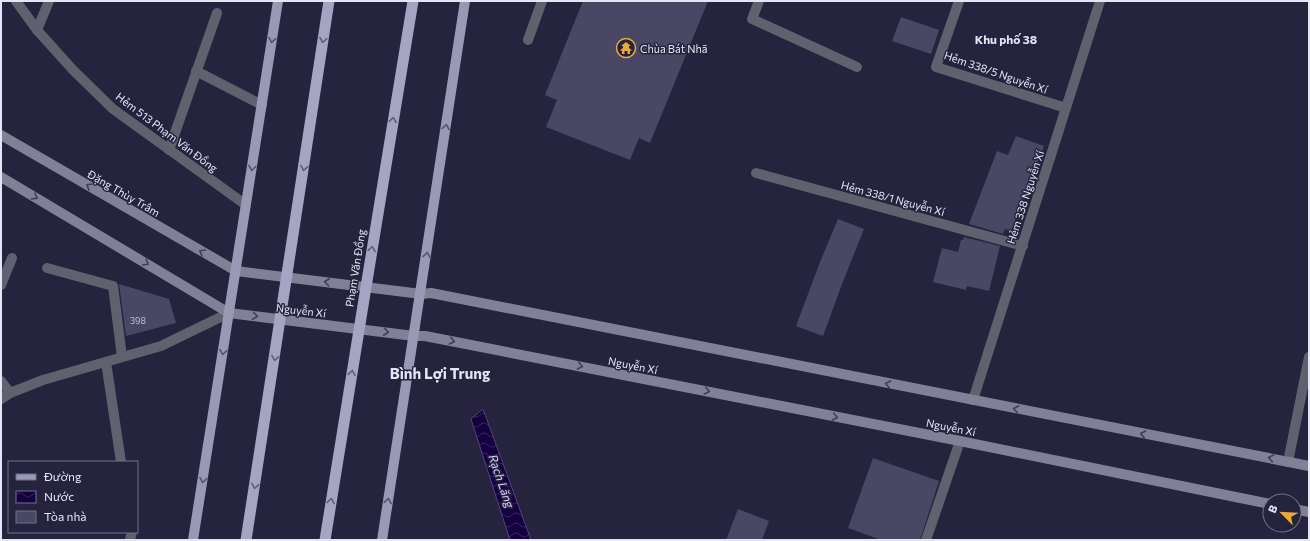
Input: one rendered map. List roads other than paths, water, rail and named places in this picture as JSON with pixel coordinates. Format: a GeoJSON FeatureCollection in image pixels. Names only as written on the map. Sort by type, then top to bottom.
{"type":"FeatureCollection","features":[{"type":"Feature","properties":{"kind":"highway"},"geometry":{"type":"LineString","coordinates":[[246,540],[329,1]]}},
{"type":"Feature","properties":{"kind":"highway","name":"Phạm Văn Đồng"},"geometry":{"type":"LineString","coordinates":[[325,540],[413,1]]}},
{"type":"Feature","properties":{"kind":"main road"},"geometry":{"type":"LineString","coordinates":[[193,540],[278,1]]}},
{"type":"Feature","properties":{"kind":"main road"},"geometry":{"type":"LineString","coordinates":[[382,540],[465,1]]}},
{"type":"Feature","properties":{"kind":"main road","name":"Đặng Thùy Trâm"},"geometry":{"type":"LineString","coordinates":[[1,135],[236,271]]}},
{"type":"Feature","properties":{"kind":"main road"},"geometry":{"type":"LineString","coordinates":[[1,177],[229,313]]}},
{"type":"Feature","properties":{"kind":"main road"},"geometry":{"type":"LineString","coordinates":[[236,271],[420,294],[431,293],[1309,466]]}},
{"type":"Feature","properties":{"kind":"main road","name":"Nguyễn Xí"},"geometry":{"type":"LineString","coordinates":[[229,313],[414,336],[433,337],[1262,502]]}},
{"type":"Feature","properties":{"kind":"street","name":"Hẻm 513 Phạm Văn Đồng"},"geometry":{"type":"LineString","coordinates":[[16,1],[37,30],[73,70],[113,110],[246,205]]}},
{"type":"Feature","properties":{"kind":"street"},"geometry":{"type":"LineString","coordinates":[[37,30],[49,1]]}},
{"type":"Feature","properties":{"kind":"street"},"geometry":{"type":"LineString","coordinates":[[528,40],[542,1]]}},
{"type":"Feature","properties":{"kind":"street"},"geometry":{"type":"LineString","coordinates":[[758,1],[752,20],[858,67]]}},
{"type":"Feature","properties":{"kind":"street","name":"Hẻm 338/5 Nguyễn Xí"},"geometry":{"type":"LineString","coordinates":[[959,1],[936,67],[1066,108]]}},
{"type":"Feature","properties":{"kind":"street","name":"Hẻm 338 Nguyễn Xí"},"geometry":{"type":"LineString","coordinates":[[973,400],[1100,1]]}},
{"type":"Feature","properties":{"kind":"street"},"geometry":{"type":"LineString","coordinates":[[169,150],[217,13]]}},
{"type":"Feature","properties":{"kind":"street"},"geometry":{"type":"LineString","coordinates":[[196,71],[262,105]]}},
{"type":"Feature","properties":{"kind":"street","name":"Hẻm 338/1 Nguyễn Xí"},"geometry":{"type":"LineString","coordinates":[[756,173],[1023,246]]}},
{"type":"Feature","properties":{"kind":"street"},"geometry":{"type":"LineString","coordinates":[[1,285],[12,258]]}},
{"type":"Feature","properties":{"kind":"street"},"geometry":{"type":"LineString","coordinates":[[46,268],[113,286],[122,357]]}},
{"type":"Feature","properties":{"kind":"street"},"geometry":{"type":"LineString","coordinates":[[1,381],[5,396],[43,380],[160,346],[229,313]]}},
{"type":"Feature","properties":{"kind":"street"},"geometry":{"type":"LineString","coordinates":[[1288,462],[1309,357]]}},
{"type":"Feature","properties":{"kind":"street"},"geometry":{"type":"LineString","coordinates":[[106,362],[121,461]]}},
{"type":"Feature","properties":{"kind":"street"},"geometry":{"type":"LineString","coordinates":[[926,540],[960,441]]}},
{"type":"Feature","properties":{"kind":"water","name":"Rạch Lăng"},"geometry":{"type":"Polygon","coordinates":[[[483,409],[531,540],[510,540],[471,419],[483,409]]]}},
{"type":"Feature","properties":{"kind":"place","name":"Chùa Bát Nhã"},"geometry":{"type":"Point","coordinates":[626,48]}},
{"type":"Feature","properties":{"kind":"district","name":"Khu phố 38"},"geometry":{"type":"Point","coordinates":[1006,39]}},
{"type":"Feature","properties":{"kind":"district","name":"Bình Lợi Trung"},"geometry":{"type":"Point","coordinates":[440,373]}}]}
